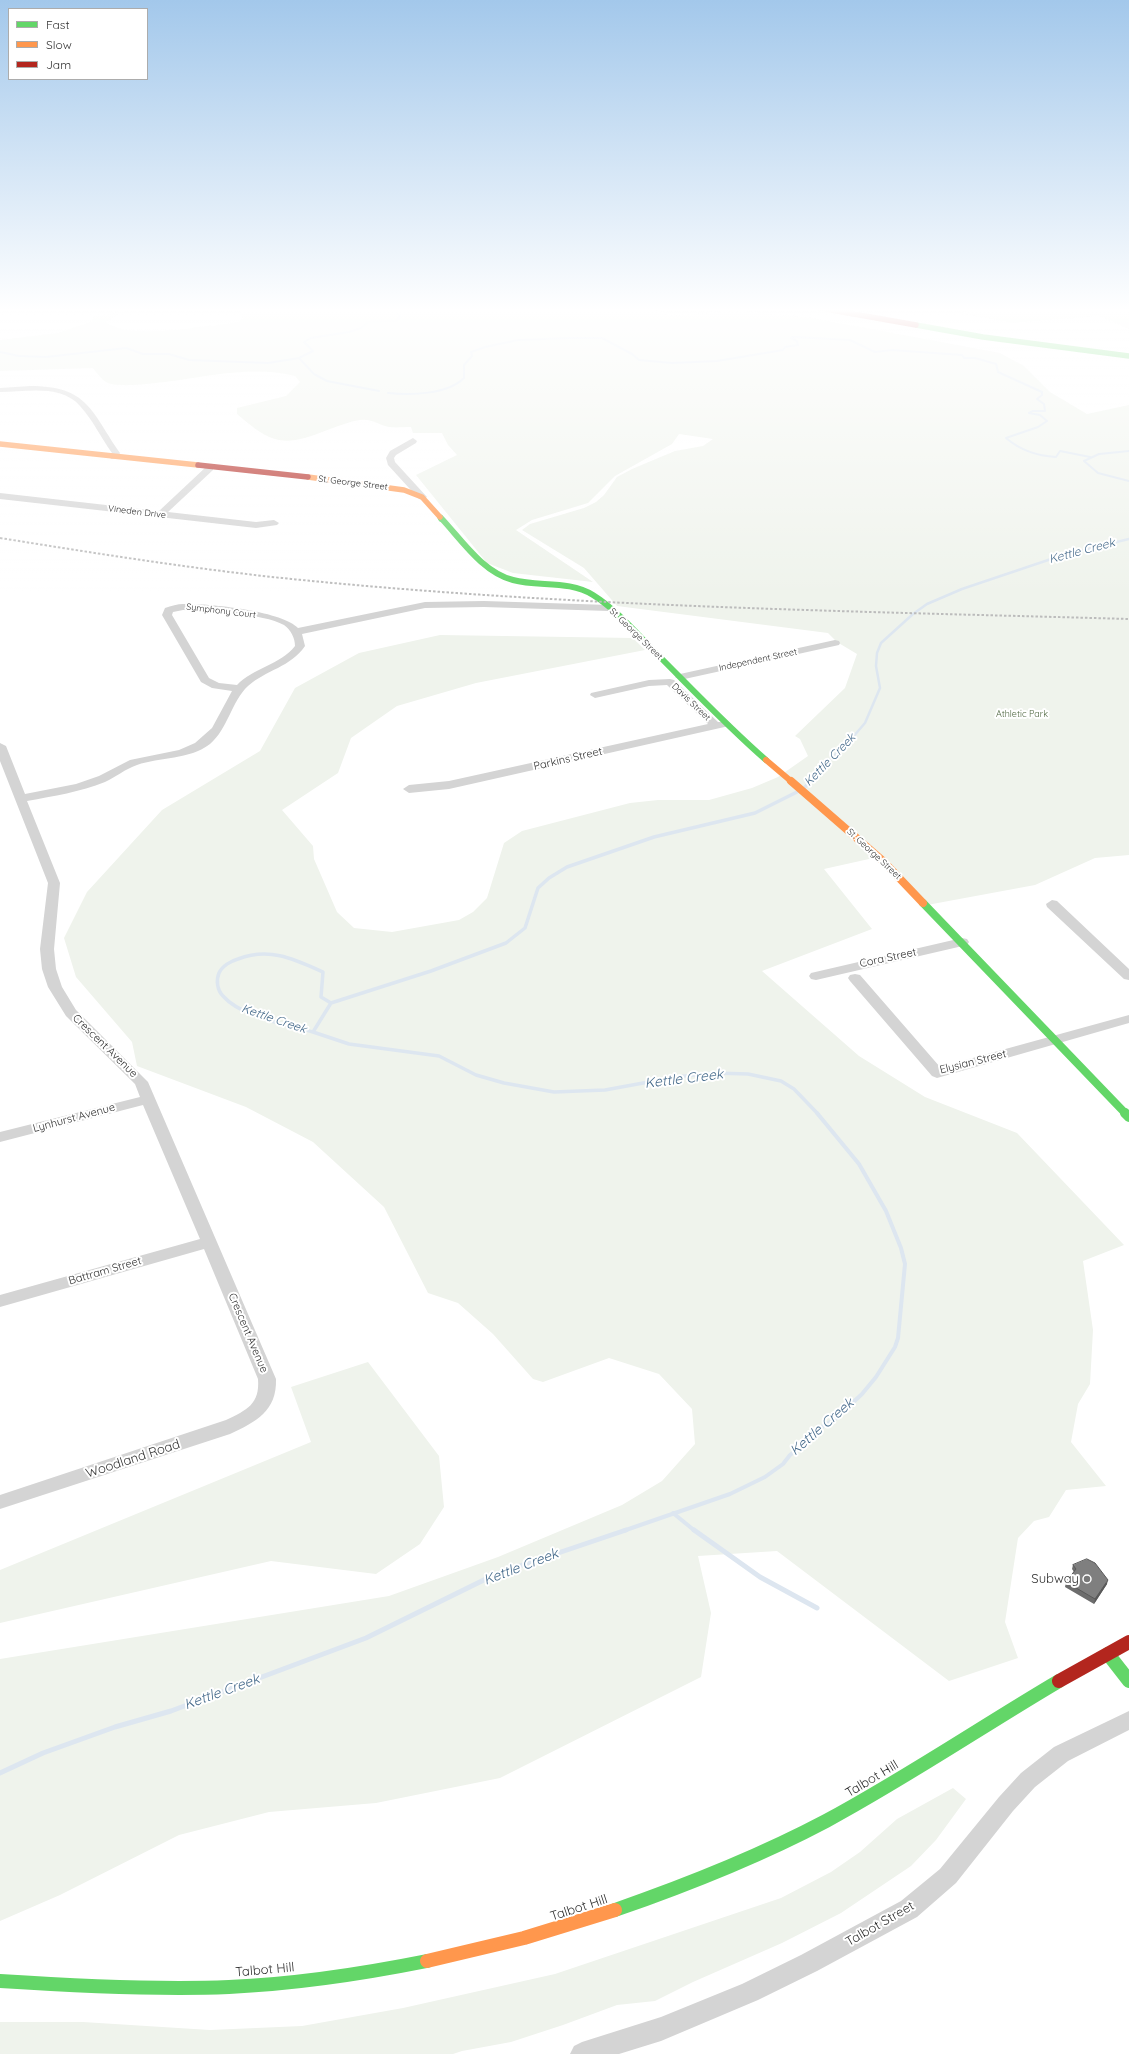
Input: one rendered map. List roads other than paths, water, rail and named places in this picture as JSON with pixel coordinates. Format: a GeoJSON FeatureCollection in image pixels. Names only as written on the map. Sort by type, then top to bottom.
{"type":"FeatureCollection","features":[{"type":"Feature","properties":{"kind":"main road","name":"St. George Street"},"geometry":{"type":"LineString","coordinates":[[0,444],[394,488],[413,492],[422,497],[496,574],[518,581],[580,589],[594,595],[680,677],[720,725],[780,772],[883,861],[1129,1117]]}},
{"type":"Feature","properties":{"kind":"main road"},"geometry":{"type":"LineString","coordinates":[[1129,1642],[1108,1654],[1129,1681]]}},
{"type":"Feature","properties":{"kind":"main road","name":"Talbot Hill"},"geometry":{"type":"LineString","coordinates":[[0,1981],[80,1987],[177,1988],[233,1986],[297,1981],[411,1964],[522,1940],[643,1901],[694,1882],[745,1860],[812,1828],[895,1781],[1033,1696],[1108,1654]]}},
{"type":"Feature","properties":{"kind":"street"},"geometry":{"type":"LineString","coordinates":[[82,404],[116,454],[114,457]]}},
{"type":"Feature","properties":{"kind":"street"},"geometry":{"type":"LineString","coordinates":[[413,441],[393,453],[390,458],[391,463],[422,497]]}},
{"type":"Feature","properties":{"kind":"street"},"geometry":{"type":"LineString","coordinates":[[161,514],[210,468]]}},
{"type":"Feature","properties":{"kind":"street","name":"Vineden Drive"},"geometry":{"type":"LineString","coordinates":[[0,496],[256,525],[274,523]]}},
{"type":"Feature","properties":{"kind":"street"},"geometry":{"type":"LineString","coordinates":[[22,798],[88,784],[106,777],[128,764],[184,751],[203,744],[212,734],[239,689],[264,670],[294,654],[300,646],[300,642],[295,632],[425,605],[484,604],[609,608]]}},
{"type":"Feature","properties":{"kind":"street","name":"Symphony Court"},"geometry":{"type":"LineString","coordinates":[[239,689],[216,686],[205,680],[167,615],[167,611],[175,607],[183,607],[266,617],[288,624],[295,632]]}},
{"type":"Feature","properties":{"kind":"street","name":"Independent Street"},"geometry":{"type":"LineString","coordinates":[[680,677],[835,643]]}},
{"type":"Feature","properties":{"kind":"street","name":"Davis Street"},"geometry":{"type":"LineString","coordinates":[[595,694],[660,681],[670,682],[720,725]]}},
{"type":"Feature","properties":{"kind":"street","name":"Parkins Street"},"geometry":{"type":"LineString","coordinates":[[410,790],[449,785],[720,725]]}},
{"type":"Feature","properties":{"kind":"street","name":"Crescent Avenue"},"geometry":{"type":"LineString","coordinates":[[0,746],[22,798],[54,883],[53,906],[47,949],[49,969],[56,987],[71,1013],[137,1076],[149,1098],[267,1379],[268,1394],[261,1407]]}},
{"type":"Feature","properties":{"kind":"street"},"geometry":{"type":"LineString","coordinates":[[1052,904],[1129,976]]}},
{"type":"Feature","properties":{"kind":"street","name":"Cora Street"},"geometry":{"type":"LineString","coordinates":[[816,976],[962,942]]}},
{"type":"Feature","properties":{"kind":"street","name":"Elysian Street"},"geometry":{"type":"LineString","coordinates":[[854,978],[937,1073],[1129,1019]]}},
{"type":"Feature","properties":{"kind":"street","name":"Lynhurst Avenue"},"geometry":{"type":"LineString","coordinates":[[0,1137],[149,1098]]}},
{"type":"Feature","properties":{"kind":"street","name":"Battram Street"},"geometry":{"type":"LineString","coordinates":[[0,1301],[209,1242]]}},
{"type":"Feature","properties":{"kind":"street","name":"Woodland Road"},"geometry":{"type":"LineString","coordinates":[[0,1502],[224,1429],[245,1420],[261,1407]]}},
{"type":"Feature","properties":{"kind":"street","name":"Talbot Street"},"geometry":{"type":"LineString","coordinates":[[582,2054],[661,2029],[750,1992],[809,1964],[909,1909],[948,1876],[1006,1804],[1028,1780],[1060,1754],[1129,1720]]}},
{"type":"Feature","properties":{"kind":"waterway"},"geometry":{"type":"LineString","coordinates":[[1044,404],[1045,411],[1033,411],[1029,413],[1040,415],[1047,421],[1038,427],[1006,438],[1023,449],[1043,455],[1056,457],[1060,451],[1090,457]]}},
{"type":"Feature","properties":{"kind":"waterway","name":"Kettle Creek"},"geometry":{"type":"LineString","coordinates":[[1129,451],[1099,454],[1084,461],[1098,473],[1129,481]]}},
{"type":"Feature","properties":{"kind":"waterway","name":"Kettle Creek"},"geometry":{"type":"LineString","coordinates":[[810,782],[823,766],[846,745],[865,723],[880,688],[876,666],[877,653],[881,643],[913,614],[927,604],[962,589],[1063,555],[1129,539]]}},
{"type":"Feature","properties":{"kind":"waterway","name":"Kettle Creek"},"geometry":{"type":"LineString","coordinates":[[803,789],[810,782]]}},
{"type":"Feature","properties":{"kind":"waterway","name":"Kettle Creek"},"geometry":{"type":"LineString","coordinates":[[331,1003],[431,971],[506,943],[525,928],[538,888],[549,878],[567,867],[654,837],[755,813],[797,792]]}},
{"type":"Feature","properties":{"kind":"waterway","name":"Kettle Creek"},"geometry":{"type":"LineString","coordinates":[[313,1032],[278,1023],[241,1010],[221,994],[218,988],[220,970],[230,962],[250,956],[261,954],[282,956],[323,972],[321,997],[331,1003]]}},
{"type":"Feature","properties":{"kind":"waterway","name":"Kettle Creek"},"geometry":{"type":"LineString","coordinates":[[313,1032],[331,1003]]}},
{"type":"Feature","properties":{"kind":"waterway","name":"Kettle Creek"},"geometry":{"type":"LineString","coordinates":[[313,1032],[349,1044],[439,1056],[476,1075],[504,1083],[554,1092],[605,1090],[676,1077],[714,1073],[748,1074],[781,1081],[794,1089],[818,1114]]}},
{"type":"Feature","properties":{"kind":"waterway","name":"Kettle Creek"},"geometry":{"type":"LineString","coordinates":[[674,1513],[730,1494],[765,1477],[783,1464],[790,1455],[807,1442],[823,1426],[834,1420],[862,1394],[876,1377],[895,1347],[898,1338],[905,1264],[901,1248],[886,1211],[859,1164],[817,1113]]}},
{"type":"Feature","properties":{"kind":"waterway","name":"Kettle Creek"},"geometry":{"type":"LineString","coordinates":[[623,1531],[674,1513]]}},
{"type":"Feature","properties":{"kind":"waterway"},"geometry":{"type":"LineString","coordinates":[[674,1513],[695,1531]]}},
{"type":"Feature","properties":{"kind":"waterway","name":"Kettle Creek"},"geometry":{"type":"LineString","coordinates":[[0,1773],[43,1753],[115,1727],[171,1711],[366,1638],[496,1574],[626,1530]]}},
{"type":"Feature","properties":{"kind":"waterway"},"geometry":{"type":"LineString","coordinates":[[694,1530],[760,1577],[817,1608]]}},
{"type":"Feature","properties":{"kind":"railway"},"geometry":{"type":"LineString","coordinates":[[0,538],[211,570],[387,588],[493,596],[599,602],[811,610],[1129,619]]}},
{"type":"Feature","properties":{"kind":"place","name":"Subway"},"geometry":{"type":"Point","coordinates":[1087,1579]}},
{"type":"Feature","properties":{"kind":"park label","name":"Athletic Park"},"geometry":{"type":"Point","coordinates":[1022,714]}}]}
